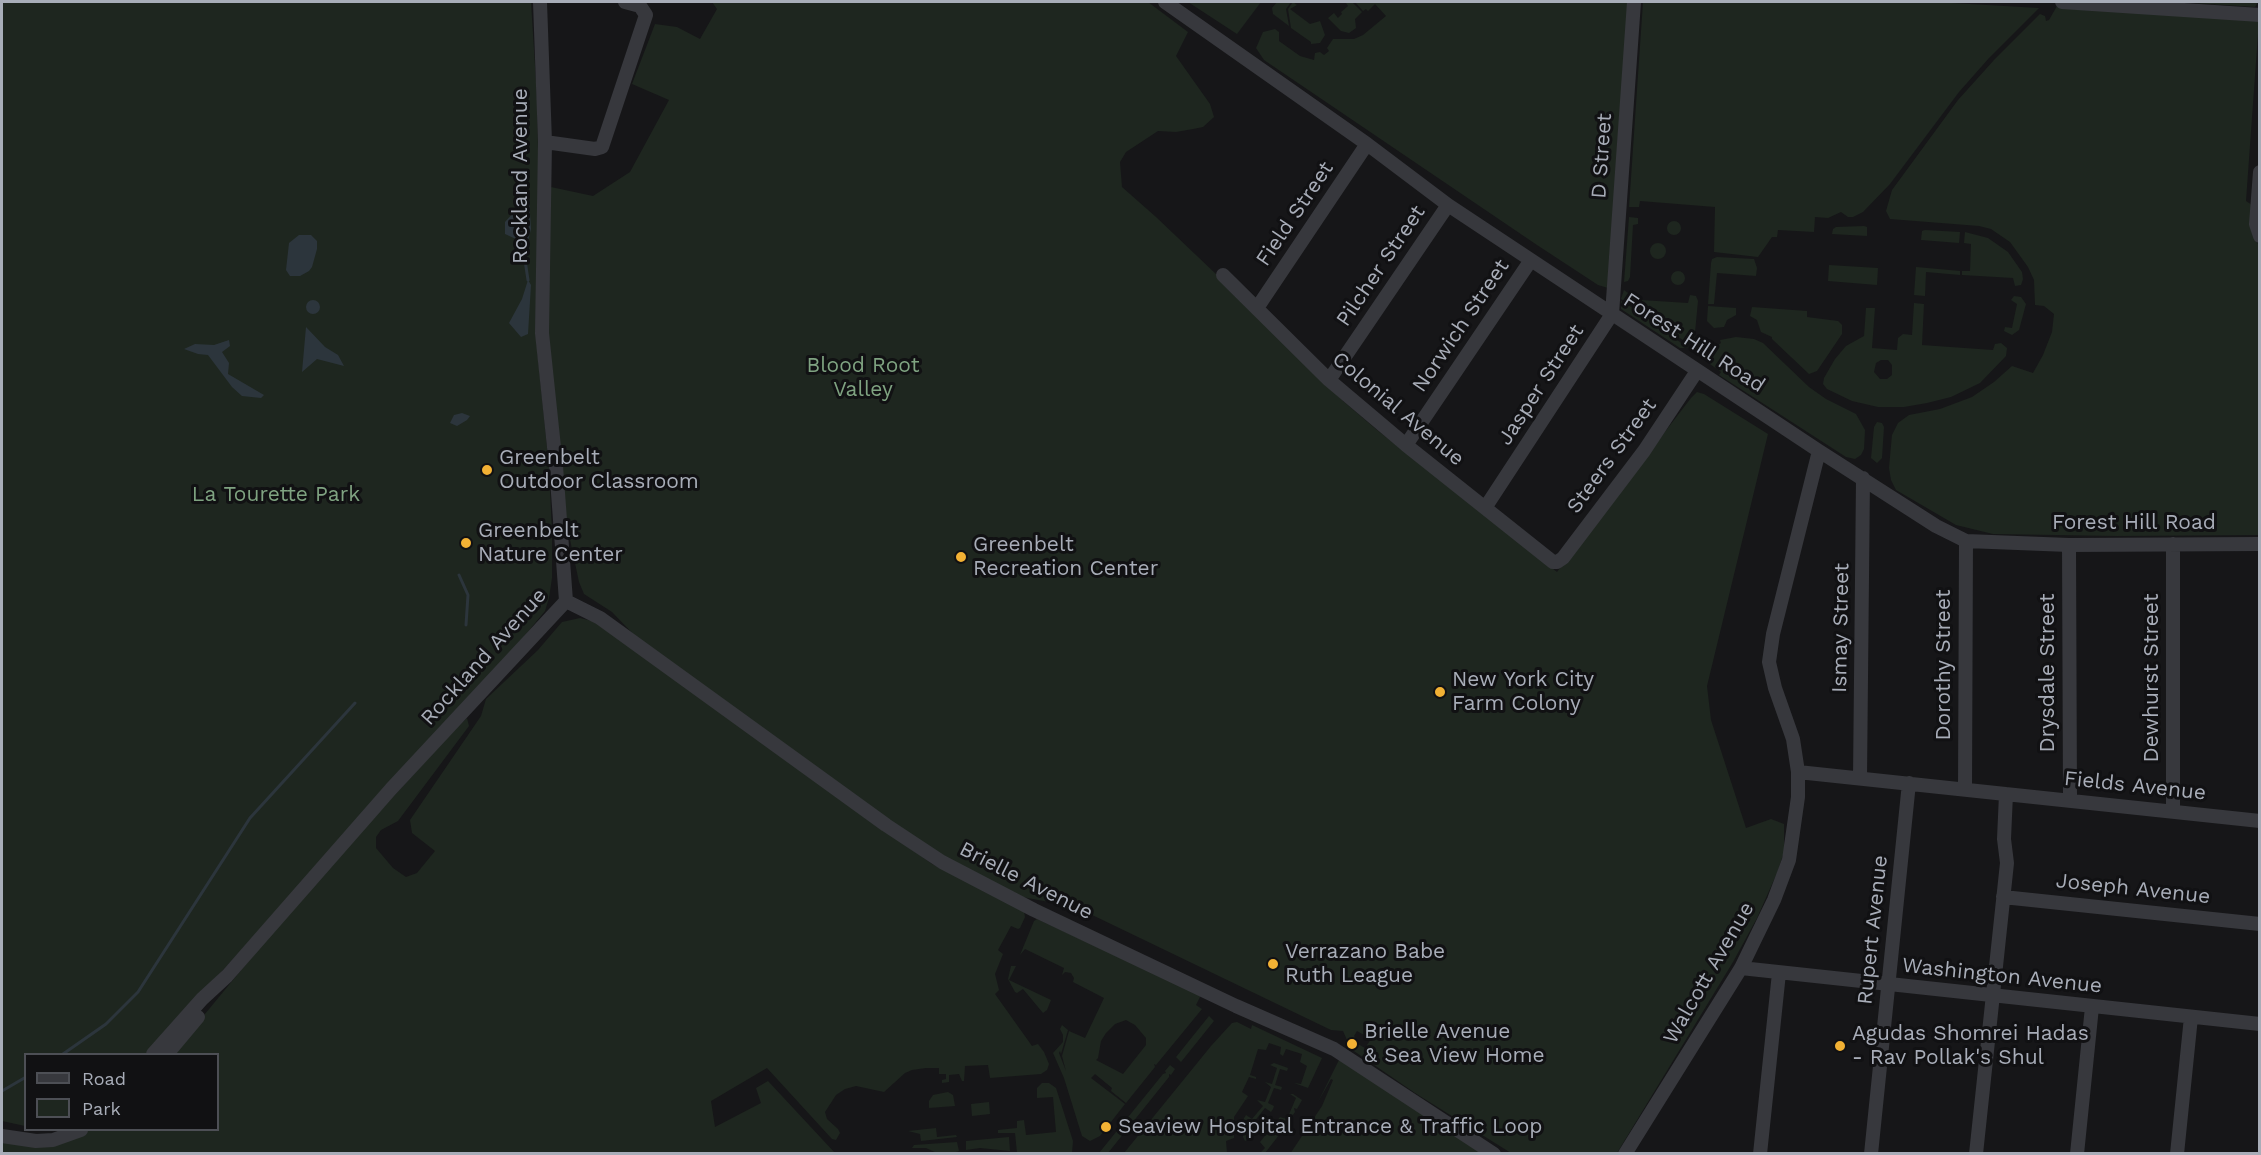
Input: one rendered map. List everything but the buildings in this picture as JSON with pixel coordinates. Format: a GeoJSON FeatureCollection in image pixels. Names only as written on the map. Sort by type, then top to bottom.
{"type":"FeatureCollection","features":[{"type":"Feature","properties":{"kind":"street","name":"Rockland Avenue"},"geometry":{"type":"LineString","coordinates":[[154,1053],[202,999],[227,976],[391,789],[566,601],[556,466],[542,333],[545,142],[540,2]]}},
{"type":"Feature","properties":{"kind":"street"},"geometry":{"type":"LineString","coordinates":[[545,142],[595,149],[602,147],[646,15],[640,6],[625,2]]}},
{"type":"Feature","properties":{"kind":"street","name":"Forest Hill Road"},"geometry":{"type":"LineString","coordinates":[[1165,2],[1367,144],[1448,206],[1819,451],[1936,526],[1966,541],[2069,545],[2259,544]]}},
{"type":"Feature","properties":{"kind":"street","name":"D Street"},"geometry":{"type":"LineString","coordinates":[[1612,314],[1634,2]]}},
{"type":"Feature","properties":{"kind":"street"},"geometry":{"type":"LineString","coordinates":[[2062,2],[2259,15]]}},
{"type":"Feature","properties":{"kind":"street","name":"Field Street"},"geometry":{"type":"LineString","coordinates":[[1257,308],[1367,144]]}},
{"type":"Feature","properties":{"kind":"street"},"geometry":{"type":"LineString","coordinates":[[2259,172],[2256,224],[2259,236]]}},
{"type":"Feature","properties":{"kind":"street","name":"Pilcher Street"},"geometry":{"type":"LineString","coordinates":[[1329,380],[1448,206]]}},
{"type":"Feature","properties":{"kind":"street","name":"Norwich Street"},"geometry":{"type":"LineString","coordinates":[[1406,445],[1531,260]]}},
{"type":"Feature","properties":{"kind":"street","name":"Colonial Avenue"},"geometry":{"type":"LineString","coordinates":[[1223,275],[1329,380],[1550,560],[1557,562]]}},
{"type":"Feature","properties":{"kind":"street","name":"Jasper Street"},"geometry":{"type":"LineString","coordinates":[[1485,508],[1612,314]]}},
{"type":"Feature","properties":{"kind":"street","name":"Steers Street"},"geometry":{"type":"LineString","coordinates":[[1557,562],[1563,558],[1644,451],[1697,371]]}},
{"type":"Feature","properties":{"kind":"street","name":"Walcott Avenue"},"geometry":{"type":"LineString","coordinates":[[1625,1154],[1741,968],[1774,900],[1790,860],[1797,806],[1798,772],[1793,739],[1775,688],[1769,662],[1773,634],[1819,451]]}},
{"type":"Feature","properties":{"kind":"street","name":"Ismay Street"},"geometry":{"type":"LineString","coordinates":[[1860,778],[1863,478]]}},
{"type":"Feature","properties":{"kind":"street","name":"Dorothy Street"},"geometry":{"type":"LineString","coordinates":[[1965,789],[1966,541]]}},
{"type":"Feature","properties":{"kind":"street","name":"Dewhurst Street"},"geometry":{"type":"LineString","coordinates":[[2173,544],[2173,812]]}},
{"type":"Feature","properties":{"kind":"street","name":"Drysdale Street"},"geometry":{"type":"LineString","coordinates":[[2069,545],[2070,800]]}},
{"type":"Feature","properties":{"kind":"street","name":"Brielle Avenue"},"geometry":{"type":"LineString","coordinates":[[566,601],[600,618],[886,825],[942,862],[1034,910],[1236,1006],[1334,1049],[1494,1154]]}},
{"type":"Feature","properties":{"kind":"street","name":"Fields Avenue"},"geometry":{"type":"LineString","coordinates":[[1798,772],[2259,821]]}},
{"type":"Feature","properties":{"kind":"street","name":"Rupert Avenue"},"geometry":{"type":"LineString","coordinates":[[1871,1154],[1910,783]]}},
{"type":"Feature","properties":{"kind":"street"},"geometry":{"type":"LineString","coordinates":[[1976,1154],[2007,863],[2004,839],[2006,794]]}},
{"type":"Feature","properties":{"kind":"street","name":"Joseph Avenue"},"geometry":{"type":"LineString","coordinates":[[2003,897],[2259,924]]}},
{"type":"Feature","properties":{"kind":"street","name":"Washington Avenue"},"geometry":{"type":"LineString","coordinates":[[1741,968],[2259,1024]]}},
{"type":"Feature","properties":{"kind":"street"},"geometry":{"type":"LineString","coordinates":[[1760,1154],[1779,973]]}},
{"type":"Feature","properties":{"kind":"street","name":"Rockland Avenue"},"geometry":{"type":"LineString","coordinates":[[168,1053],[208,1005],[227,976]]}},
{"type":"Feature","properties":{"kind":"street"},"geometry":{"type":"LineString","coordinates":[[2077,1154],[2092,1007]]}},
{"type":"Feature","properties":{"kind":"street"},"geometry":{"type":"LineString","coordinates":[[2177,1154],[2191,1017]]}},
{"type":"Feature","properties":{"kind":"street"},"geometry":{"type":"LineString","coordinates":[[2,1127],[28,1133],[50,1131]]}},
{"type":"Feature","properties":{"kind":"street"},"geometry":{"type":"LineString","coordinates":[[2,1136],[36,1141],[53,1140],[78,1131]]}},
{"type":"Feature","properties":{"kind":"green space","name":"La Tourette Park"},"geometry":{"type":"Polygon","coordinates":[[[2,2],[531,2],[537,98],[539,198],[536,338],[549,467],[552,532],[552,578],[545,611],[517,645],[148,1053],[24,1053],[24,1126],[2,1121],[2,2]]]}},
{"type":"Feature","properties":{"kind":"green space","name":"Blood Root Valley"},"geometry":{"type":"Polygon","coordinates":[[[712,2],[1148,2],[1188,32],[1176,56],[1210,104],[1214,117],[1203,127],[1176,132],[1158,131],[1126,152],[1120,162],[1122,187],[1217,275],[1343,401],[1557,572],[1697,392],[1704,394],[1768,434],[1707,686],[1711,720],[1746,828],[1771,819],[1784,824],[1784,852],[1757,918],[1733,962],[1617,1153],[1511,1153],[1415,1093],[1351,1049],[1343,1031],[1331,1030],[1059,899],[1049,902],[1017,896],[931,850],[638,639],[612,612],[584,594],[579,582],[564,511],[546,308],[551,187],[593,196],[630,172],[669,100],[632,84],[655,24],[677,27],[700,39],[717,9],[712,2]],[[1357,1031],[1354,1036],[1356,1043],[1365,1048],[1371,1039],[1357,1031]]]}},
{"type":"Feature","properties":{"kind":"green space"},"geometry":{"type":"Polygon","coordinates":[[[1188,2],[1261,2],[1237,34],[1188,2]]]}},
{"type":"Feature","properties":{"kind":"green space"},"geometry":{"type":"Polygon","coordinates":[[[1277,2],[1291,2],[1286,9],[1289,26],[1273,14],[1272,8],[1277,2]]]}},
{"type":"Feature","properties":{"kind":"green space"},"geometry":{"type":"Polygon","coordinates":[[[1293,2],[1297,5],[1290,9],[1310,24],[1320,21],[1325,35],[1320,43],[1311,44],[1291,28],[1288,9],[1293,2]]]}},
{"type":"Feature","properties":{"kind":"green space"},"geometry":{"type":"Polygon","coordinates":[[[1352,2],[1362,12],[1355,19],[1356,28],[1349,33],[1341,31],[1328,18],[1334,13],[1338,18],[1348,6],[1346,3],[1352,2]]]}},
{"type":"Feature","properties":{"kind":"green space"},"geometry":{"type":"Polygon","coordinates":[[[1355,2],[1630,2],[1608,288],[1598,285],[1537,245],[1264,60],[1256,48],[1263,32],[1275,29],[1279,32],[1279,41],[1300,56],[1314,60],[1315,53],[1320,52],[1324,55],[1329,51],[1327,48],[1333,39],[1354,39],[1363,35],[1386,16],[1375,4],[1368,11],[1366,9],[1363,11],[1355,2]]]}},
{"type":"Feature","properties":{"kind":"green space"},"geometry":{"type":"Polygon","coordinates":[[[1643,2],[1935,2],[2039,8],[1959,92],[1890,184],[1863,212],[1853,217],[1848,217],[1841,212],[1828,218],[1815,217],[1814,232],[1778,230],[1777,237],[1772,237],[1758,257],[1714,252],[1715,207],[1640,201],[1639,207],[1629,207],[1643,2]]]}},
{"type":"Feature","properties":{"kind":"green space"},"geometry":{"type":"Polygon","coordinates":[[[2178,2],[2258,2],[2255,7],[2178,2]]]}},
{"type":"Feature","properties":{"kind":"green space"},"geometry":{"type":"Polygon","coordinates":[[[2057,6],[2259,20],[2246,201],[2252,205],[2253,236],[2260,247],[2259,535],[1993,534],[1956,525],[1896,490],[1891,480],[1889,468],[1892,435],[1898,423],[1909,415],[1940,409],[1972,397],[2012,366],[2033,373],[2052,332],[2054,314],[2044,306],[2035,305],[2034,280],[2028,267],[2010,242],[1991,229],[1979,226],[1890,219],[1886,211],[1892,190],[1958,100],[2040,14],[2045,16],[2046,21],[2049,20],[2057,6]]]}},
{"type":"Feature","properties":{"kind":"green space"},"geometry":{"type":"Polygon","coordinates":[[[1629,217],[1638,218],[1638,224],[1633,225],[1630,277],[1624,282],[1629,217]]]}},
{"type":"Feature","properties":{"kind":"green space"},"geometry":{"type":"Polygon","coordinates":[[[1671,221],[1677,221],[1681,228],[1677,235],[1671,235],[1667,231],[1667,225],[1671,221]]]}},
{"type":"Feature","properties":{"kind":"green space"},"geometry":{"type":"Polygon","coordinates":[[[1836,227],[1867,227],[1867,236],[1832,234],[1836,227]]]}},
{"type":"Feature","properties":{"kind":"green space"},"geometry":{"type":"Polygon","coordinates":[[[1922,231],[1960,232],[1959,243],[1921,240],[1922,231]]]}},
{"type":"Feature","properties":{"kind":"green space"},"geometry":{"type":"Polygon","coordinates":[[[1965,232],[1988,238],[2008,252],[2022,272],[2021,285],[2015,286],[2013,278],[1962,275],[1962,271],[1970,271],[1971,244],[1964,243],[1965,232]]]}},
{"type":"Feature","properties":{"kind":"green space"},"geometry":{"type":"Polygon","coordinates":[[[1658,243],[1666,251],[1658,259],[1650,251],[1658,243]]]}},
{"type":"Feature","properties":{"kind":"green space"},"geometry":{"type":"Polygon","coordinates":[[[1717,257],[1754,259],[1757,268],[1756,276],[1717,273],[1714,304],[1708,304],[1711,263],[1712,259],[1717,257]]]}},
{"type":"Feature","properties":{"kind":"green space"},"geometry":{"type":"Polygon","coordinates":[[[1829,265],[1878,268],[1877,285],[1828,281],[1829,265]]]}},
{"type":"Feature","properties":{"kind":"green space"},"geometry":{"type":"Polygon","coordinates":[[[1916,267],[1960,271],[1960,275],[1926,272],[1925,296],[1914,295],[1916,267]]]}},
{"type":"Feature","properties":{"kind":"green space"},"geometry":{"type":"Polygon","coordinates":[[[1678,271],[1683,273],[1685,278],[1683,283],[1678,285],[1673,283],[1671,278],[1673,273],[1678,271]]]}},
{"type":"Feature","properties":{"kind":"green space"},"geometry":{"type":"Polygon","coordinates":[[[1624,290],[1628,293],[1628,298],[1641,300],[1688,303],[1690,295],[1696,296],[1698,301],[1694,343],[1689,344],[1621,299],[1624,290]]]}},
{"type":"Feature","properties":{"kind":"green space"},"geometry":{"type":"Polygon","coordinates":[[[2014,296],[2021,297],[2026,304],[2019,330],[2012,335],[2004,331],[2005,327],[2012,328],[2017,304],[2011,300],[2014,296]]]}},
{"type":"Feature","properties":{"kind":"green space"},"geometry":{"type":"Polygon","coordinates":[[[1621,301],[1688,348],[1680,348],[1621,309],[1621,301]]]}},
{"type":"Feature","properties":{"kind":"green space"},"geometry":{"type":"Polygon","coordinates":[[[1914,303],[1924,304],[1922,345],[1993,350],[1995,344],[2001,343],[2007,348],[2006,356],[1980,383],[1951,397],[1904,407],[1878,407],[1852,401],[1827,389],[1823,384],[1835,359],[1846,346],[1864,336],[1866,308],[1875,308],[1872,348],[1897,350],[1898,338],[1903,334],[1912,335],[1914,303]],[[1888,360],[1876,363],[1874,372],[1880,379],[1887,379],[1892,375],[1892,365],[1888,360]]]}},
{"type":"Feature","properties":{"kind":"green space"},"geometry":{"type":"Polygon","coordinates":[[[1708,306],[1736,308],[1736,315],[1727,320],[1724,327],[1714,328],[1707,321],[1708,306]]]}},
{"type":"Feature","properties":{"kind":"green space"},"geometry":{"type":"Polygon","coordinates":[[[1752,307],[1807,311],[1807,317],[1838,321],[1842,325],[1842,334],[1817,371],[1809,374],[1772,337],[1761,332],[1757,320],[1750,316],[1752,307]]]}},
{"type":"Feature","properties":{"kind":"green space"},"geometry":{"type":"Polygon","coordinates":[[[1736,337],[1754,339],[1763,343],[1809,387],[1826,399],[1856,414],[1865,430],[1864,449],[1861,455],[1855,459],[1846,457],[1719,375],[1721,372],[1710,364],[1709,351],[1721,343],[1720,340],[1736,337]]]}},
{"type":"Feature","properties":{"kind":"green space"},"geometry":{"type":"Polygon","coordinates":[[[1877,422],[1882,423],[1884,427],[1882,458],[1877,463],[1871,458],[1874,427],[1877,422]]]}},
{"type":"Feature","properties":{"kind":"green space"},"geometry":{"type":"Polygon","coordinates":[[[580,618],[592,621],[610,632],[932,864],[1024,911],[1025,917],[1020,928],[1011,926],[998,950],[1003,954],[995,974],[999,990],[995,994],[1032,1046],[1038,1044],[1044,1052],[1049,1064],[1047,1070],[1041,1074],[990,1078],[988,1065],[965,1066],[964,1081],[959,1074],[949,1075],[949,1082],[942,1083],[942,1080],[946,1079],[946,1074],[939,1074],[939,1068],[926,1068],[905,1073],[884,1092],[856,1086],[845,1089],[836,1095],[825,1112],[827,1119],[840,1133],[836,1140],[832,1139],[767,1068],[711,1101],[715,1127],[761,1103],[756,1088],[768,1081],[835,1153],[2,1154],[2,1140],[81,1134],[87,1131],[219,1131],[219,1053],[173,1053],[303,895],[467,718],[469,726],[398,821],[381,830],[376,837],[376,848],[393,868],[406,877],[417,873],[435,851],[412,833],[410,820],[481,716],[486,699],[538,650],[562,622],[580,618]]]}},
{"type":"Feature","properties":{"kind":"green space"},"geometry":{"type":"Polygon","coordinates":[[[1037,919],[1201,995],[1196,1005],[1202,1009],[1156,1065],[1154,1064],[1155,1067],[1126,1103],[1095,1074],[1091,1078],[1125,1104],[1100,1136],[1090,1141],[1082,1136],[1064,1078],[1053,1053],[1063,1042],[1060,1029],[1062,1025],[1068,1030],[1061,1054],[1060,1051],[1059,1053],[1066,1071],[1062,1056],[1069,1031],[1085,1038],[1104,998],[1073,982],[1074,978],[1071,973],[1065,972],[1062,975],[1064,968],[1025,949],[1020,955],[1034,921],[1037,919]],[[1126,1020],[1115,1024],[1101,1041],[1096,1060],[1123,1074],[1146,1045],[1146,1038],[1135,1025],[1126,1020]]]}},
{"type":"Feature","properties":{"kind":"green space"},"geometry":{"type":"Polygon","coordinates":[[[1011,966],[1016,966],[1009,980],[1051,1000],[1047,1010],[1043,1013],[1023,989],[1015,992],[1008,979],[1011,966]]]}},
{"type":"Feature","properties":{"kind":"green space"},"geometry":{"type":"Polygon","coordinates":[[[1209,1016],[1214,1021],[1181,1062],[1176,1057],[1209,1016]]]}},
{"type":"Feature","properties":{"kind":"green space"},"geometry":{"type":"Polygon","coordinates":[[[1237,1022],[1251,1029],[1252,1025],[1322,1058],[1308,1088],[1294,1083],[1301,1084],[1307,1066],[1300,1062],[1302,1054],[1286,1049],[1283,1056],[1280,1054],[1281,1047],[1269,1043],[1266,1050],[1258,1049],[1250,1075],[1256,1079],[1249,1077],[1242,1092],[1248,1096],[1234,1117],[1234,1138],[1226,1141],[1227,1153],[1124,1153],[1211,1046],[1232,1023],[1237,1022]]]}},
{"type":"Feature","properties":{"kind":"green space"},"geometry":{"type":"Polygon","coordinates":[[[1340,1058],[1484,1154],[1290,1154],[1322,1106],[1333,1080],[1331,1079],[1318,1102],[1340,1058]]]}},
{"type":"Feature","properties":{"kind":"green space"},"geometry":{"type":"Polygon","coordinates":[[[1274,1063],[1288,1068],[1287,1071],[1280,1069],[1275,1085],[1282,1087],[1281,1090],[1274,1088],[1268,1103],[1274,1106],[1273,1109],[1271,1112],[1265,1108],[1246,1132],[1252,1138],[1245,1141],[1243,1120],[1246,1115],[1252,1119],[1263,1106],[1257,1100],[1265,1102],[1271,1087],[1265,1082],[1272,1084],[1277,1068],[1270,1065],[1274,1063]]]}},
{"type":"Feature","properties":{"kind":"green space"},"geometry":{"type":"Polygon","coordinates":[[[1170,1065],[1175,1069],[1171,1075],[1169,1074],[1169,1077],[1108,1153],[1099,1153],[1166,1073],[1170,1065]]]}},
{"type":"Feature","properties":{"kind":"green space"},"geometry":{"type":"Polygon","coordinates":[[[1042,1083],[1049,1083],[1056,1088],[1073,1141],[1072,1153],[1017,1153],[1015,1133],[998,1133],[998,1130],[1017,1128],[1017,1121],[1024,1120],[1026,1135],[1056,1132],[1053,1097],[1037,1098],[1037,1088],[1042,1083]]]}},
{"type":"Feature","properties":{"kind":"green space"},"geometry":{"type":"Polygon","coordinates":[[[948,1092],[953,1095],[955,1106],[929,1108],[929,1101],[933,1095],[948,1092]]]}},
{"type":"Feature","properties":{"kind":"green space"},"geometry":{"type":"Polygon","coordinates":[[[1290,1094],[1302,1100],[1297,1109],[1294,1108],[1295,1112],[1265,1153],[1260,1153],[1265,1148],[1260,1142],[1280,1117],[1287,1119],[1296,1098],[1290,1094]]]}},
{"type":"Feature","properties":{"kind":"green space"},"geometry":{"type":"Polygon","coordinates":[[[989,1102],[990,1114],[972,1116],[971,1104],[989,1102]]]}},
{"type":"Feature","properties":{"kind":"green space"},"geometry":{"type":"Polygon","coordinates":[[[936,1128],[937,1137],[956,1135],[957,1137],[921,1141],[920,1134],[908,1131],[936,1128]]]}},
{"type":"Feature","properties":{"kind":"green space"},"geometry":{"type":"Polygon","coordinates":[[[1009,1137],[1010,1151],[980,1148],[966,1150],[966,1141],[1009,1137]]]}},
{"type":"Feature","properties":{"kind":"green space"},"geometry":{"type":"Polygon","coordinates":[[[957,1142],[959,1151],[953,1153],[937,1153],[926,1148],[912,1148],[914,1145],[957,1142]]]}},
{"type":"Feature","properties":{"kind":"shaded area"},"geometry":{"type":"Polygon","coordinates":[[[529,198],[531,229],[528,241],[518,240],[505,234],[505,222],[529,198]]]}},
{"type":"Feature","properties":{"kind":"shaded area"},"geometry":{"type":"Polygon","coordinates":[[[299,235],[311,235],[317,241],[317,249],[309,271],[300,276],[290,276],[286,270],[289,243],[299,235]]]}},
{"type":"Feature","properties":{"kind":"shaded area"},"geometry":{"type":"Polygon","coordinates":[[[528,280],[531,285],[528,334],[521,337],[509,323],[522,299],[528,280]]]}},
{"type":"Feature","properties":{"kind":"shaded area"},"geometry":{"type":"Polygon","coordinates":[[[313,300],[318,302],[320,307],[318,312],[313,314],[308,312],[306,307],[308,302],[313,300]]]}},
{"type":"Feature","properties":{"kind":"shaded area"},"geometry":{"type":"Polygon","coordinates":[[[306,327],[325,347],[338,355],[344,366],[317,359],[302,372],[306,327]]]}},
{"type":"Feature","properties":{"kind":"shaded area"},"geometry":{"type":"Polygon","coordinates":[[[229,340],[230,346],[222,352],[229,363],[228,374],[264,395],[261,398],[242,396],[232,387],[208,355],[184,349],[195,344],[214,345],[229,340]]]}},
{"type":"Feature","properties":{"kind":"shaded area"},"geometry":{"type":"Polygon","coordinates":[[[462,413],[470,416],[467,420],[457,426],[450,423],[454,415],[462,413]]]}},
{"type":"Feature","properties":{"kind":"waterway"},"geometry":{"type":"LineString","coordinates":[[522,240],[528,280]]}},
{"type":"Feature","properties":{"kind":"waterway"},"geometry":{"type":"LineString","coordinates":[[459,575],[468,595],[466,625]]}},
{"type":"Feature","properties":{"kind":"waterway"},"geometry":{"type":"LineString","coordinates":[[64,1053],[106,1024],[138,992],[250,818],[355,703]]}},
{"type":"Feature","properties":{"kind":"waterway"},"geometry":{"type":"LineString","coordinates":[[2,1091],[24,1078]]}},
{"type":"Feature","properties":{"kind":"place","name":"Greenbelt Outdoor Classroom"},"geometry":{"type":"Point","coordinates":[487,470]}},
{"type":"Feature","properties":{"kind":"place","name":"Greenbelt Nature Center"},"geometry":{"type":"Point","coordinates":[466,543]}},
{"type":"Feature","properties":{"kind":"place","name":"Greenbelt Recreation Center"},"geometry":{"type":"Point","coordinates":[961,557]}},
{"type":"Feature","properties":{"kind":"place","name":"New York City Farm Colony"},"geometry":{"type":"Point","coordinates":[1440,692]}},
{"type":"Feature","properties":{"kind":"place","name":"Verrazano Babe Ruth League"},"geometry":{"type":"Point","coordinates":[1273,964]}},
{"type":"Feature","properties":{"kind":"place","name":"Brielle Avenue & Sea View Home"},"geometry":{"type":"Point","coordinates":[1352,1044]}},
{"type":"Feature","properties":{"kind":"place","name":"Agudas Shomrei Hadas - Rav Pollak's Shul"},"geometry":{"type":"Point","coordinates":[1840,1046]}},
{"type":"Feature","properties":{"kind":"place","name":"Seaview Hospital Entrance & Traffic Loop"},"geometry":{"type":"Point","coordinates":[1106,1127]}}]}
